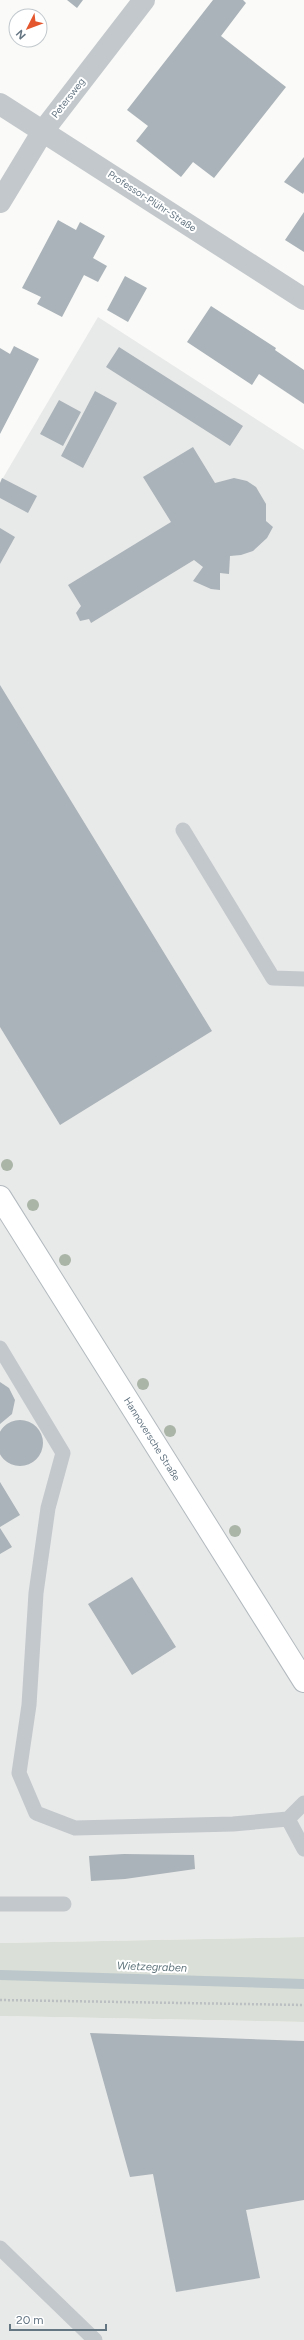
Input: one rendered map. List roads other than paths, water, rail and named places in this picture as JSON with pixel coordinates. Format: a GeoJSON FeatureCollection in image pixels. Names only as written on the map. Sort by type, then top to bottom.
{"type":"FeatureCollection","features":[{"type":"Feature","properties":{"kind":"street","name":"Petersweg"},"geometry":{"type":"LineString","coordinates":[[0,202],[43,131],[144,0]]}},
{"type":"Feature","properties":{"kind":"street","name":"Professor-Plühr-Straße"},"geometry":{"type":"LineString","coordinates":[[0,104],[304,299]]}},
{"type":"Feature","properties":{"kind":"street","name":"Hannoversche Straße"},"geometry":{"type":"LineString","coordinates":[[0,1198],[304,1681]]}},
{"type":"Feature","properties":{"kind":"lane"},"geometry":{"type":"LineString","coordinates":[[183,830],[273,978],[304,978]]}},
{"type":"Feature","properties":{"kind":"lane"},"geometry":{"type":"LineString","coordinates":[[0,1348],[63,1453],[48,1508],[36,1593],[29,1705],[19,1773],[36,1813],[75,1828],[233,1824],[288,1819],[304,1802]]}},
{"type":"Feature","properties":{"kind":"lane"},"geometry":{"type":"LineString","coordinates":[[288,1819],[304,1849]]}},
{"type":"Feature","properties":{"kind":"lane"},"geometry":{"type":"LineString","coordinates":[[0,1904],[64,1904]]}},
{"type":"Feature","properties":{"kind":"lane"},"geometry":{"type":"LineString","coordinates":[[0,2248],[94,2340]]}},
{"type":"Feature","properties":{"kind":"waterway","name":"Wietzegraben"},"geometry":{"type":"LineString","coordinates":[[0,1975],[304,1984]]}}]}
